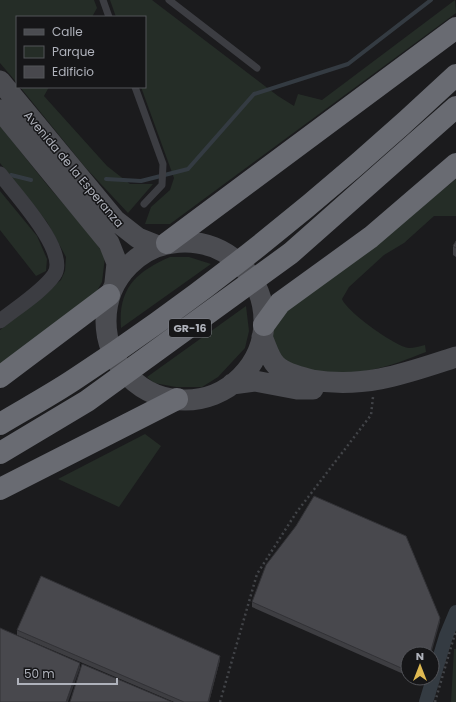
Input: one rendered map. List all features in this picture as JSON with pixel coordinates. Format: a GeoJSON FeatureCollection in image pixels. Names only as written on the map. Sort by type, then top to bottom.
{"type":"FeatureCollection","features":[{"type":"Feature","properties":{"kind":"highway"},"geometry":{"type":"LineString","coordinates":[[162,245],[456,28]]}},
{"type":"Feature","properties":{"kind":"highway","name":"GR-16"},"geometry":{"type":"LineString","coordinates":[[0,424],[75,379],[174,310],[276,234],[366,157],[456,75]]}},
{"type":"Feature","properties":{"kind":"highway","name":"GR-16"},"geometry":{"type":"LineString","coordinates":[[0,453],[86,402],[291,253],[456,107]]}},
{"type":"Feature","properties":{"kind":"highway"},"geometry":{"type":"LineString","coordinates":[[263,331],[280,303],[371,237],[456,164]]}},
{"type":"Feature","properties":{"kind":"highway"},"geometry":{"type":"LineString","coordinates":[[0,377],[112,288]]}},
{"type":"Feature","properties":{"kind":"highway"},"geometry":{"type":"LineString","coordinates":[[0,489],[177,399]]}},
{"type":"Feature","properties":{"kind":"main road","name":"Avenida de la Esperanza"},"geometry":{"type":"LineString","coordinates":[[0,81],[115,220],[138,238],[162,245]]}},
{"type":"Feature","properties":{"kind":"main road","name":"Avenida de la Esperanza"},"geometry":{"type":"LineString","coordinates":[[0,110],[109,243],[117,262],[105,318],[108,342],[118,363],[134,381],[154,393],[177,399],[196,399],[215,394],[232,384]]}},
{"type":"Feature","properties":{"kind":"main road"},"geometry":{"type":"LineString","coordinates":[[112,288],[126,266],[141,255],[162,245],[191,242],[215,247],[236,260],[252,278],[261,301],[263,331],[276,364],[297,377],[326,382],[368,382]]}},
{"type":"Feature","properties":{"kind":"main road"},"geometry":{"type":"LineString","coordinates":[[232,384],[246,371],[256,355],[263,331]]}},
{"type":"Feature","properties":{"kind":"main road"},"geometry":{"type":"LineString","coordinates":[[232,384],[255,381],[297,389],[340,390],[408,373],[456,357]]}},
{"type":"Feature","properties":{"kind":"street"},"geometry":{"type":"LineString","coordinates":[[0,174],[47,236],[55,251],[57,264],[54,275],[36,292],[0,321]]}},
{"type":"Feature","properties":{"kind":"lane"},"geometry":{"type":"LineString","coordinates":[[103,0],[109,16]]}},
{"type":"Feature","properties":{"kind":"lane"},"geometry":{"type":"LineString","coordinates":[[169,0],[257,68]]}},
{"type":"Feature","properties":{"kind":"lane"},"geometry":{"type":"LineString","coordinates":[[134,88],[163,164],[162,185],[144,204]]}},
{"type":"Feature","properties":{"kind":"path"},"geometry":{"type":"LineString","coordinates":[[220,702],[257,574],[296,513],[371,415],[368,382]]}},
{"type":"Feature","properties":{"kind":"path"},"geometry":{"type":"LineString","coordinates":[[436,702],[456,630]]}},
{"type":"Feature","properties":{"kind":"green space"},"geometry":{"type":"Polygon","coordinates":[[[0,0],[94,0],[97,8],[93,16],[16,16],[16,82],[0,63],[0,0]]]}},
{"type":"Feature","properties":{"kind":"green space"},"geometry":{"type":"Polygon","coordinates":[[[110,0],[152,0],[278,96],[294,106],[298,94],[322,100],[455,0],[456,13],[170,224],[145,224],[151,207],[170,190],[174,178],[141,88],[146,88],[146,16],[116,16],[110,0]]]}},
{"type":"Feature","properties":{"kind":"green space"},"geometry":{"type":"Polygon","coordinates":[[[21,88],[48,88],[44,96],[107,166],[130,184],[153,184],[128,213],[85,167],[21,88]]]}},
{"type":"Feature","properties":{"kind":"green space"},"geometry":{"type":"Polygon","coordinates":[[[0,126],[48,186],[93,238],[105,257],[102,282],[97,291],[0,365],[0,330],[61,280],[65,271],[66,257],[47,222],[0,163],[0,126]]]}},
{"type":"Feature","properties":{"kind":"green space"},"geometry":{"type":"Polygon","coordinates":[[[456,179],[456,216],[434,216],[404,243],[384,255],[349,287],[342,299],[346,305],[362,320],[394,342],[409,348],[425,345],[426,352],[371,370],[345,373],[315,371],[300,367],[288,361],[278,353],[272,336],[277,318],[397,227],[456,179]]]}},
{"type":"Feature","properties":{"kind":"green space"},"geometry":{"type":"Polygon","coordinates":[[[0,191],[37,236],[47,259],[46,271],[36,276],[0,230],[0,191]]]}},
{"type":"Feature","properties":{"kind":"green space"},"geometry":{"type":"Polygon","coordinates":[[[170,257],[189,257],[211,264],[121,328],[123,302],[126,292],[132,283],[148,269],[170,257]]]}},
{"type":"Feature","properties":{"kind":"green space"},"geometry":{"type":"Polygon","coordinates":[[[246,306],[249,331],[245,348],[218,377],[202,387],[176,387],[154,383],[147,377],[246,306]]]}},
{"type":"Feature","properties":{"kind":"green space"},"geometry":{"type":"Polygon","coordinates":[[[145,434],[161,446],[119,507],[58,479],[145,434]]]}},
{"type":"Feature","properties":{"kind":"green space"},"geometry":{"type":"Polygon","coordinates":[[[454,649],[456,649],[456,702],[451,702],[454,649]]]}},
{"type":"Feature","properties":{"kind":"building"},"geometry":{"type":"Polygon","coordinates":[[[456,241],[456,248],[453,246],[456,241]]]}},
{"type":"Feature","properties":{"kind":"building"},"geometry":{"type":"Polygon","coordinates":[[[314,496],[406,536],[440,618],[432,646],[400,646],[400,667],[252,602],[266,565],[296,526],[314,496]]]}},
{"type":"Feature","properties":{"kind":"building"},"geometry":{"type":"Polygon","coordinates":[[[41,576],[220,656],[208,702],[184,702],[17,630],[41,576]]]}},
{"type":"Feature","properties":{"kind":"building"},"geometry":{"type":"Polygon","coordinates":[[[0,628],[80,663],[66,702],[0,702],[0,628]]]}},
{"type":"Feature","properties":{"kind":"building"},"geometry":{"type":"Polygon","coordinates":[[[82,664],[172,702],[70,702],[82,664]]]}},
{"type":"Feature","properties":{"kind":"waterway"},"geometry":{"type":"LineString","coordinates":[[106,179],[141,181],[188,169],[254,94],[348,64],[431,0]]}},
{"type":"Feature","properties":{"kind":"waterway"},"geometry":{"type":"LineString","coordinates":[[11,175],[31,180]]}},
{"type":"Feature","properties":{"kind":"waterway"},"geometry":{"type":"LineString","coordinates":[[426,702],[446,636],[456,612]]}}]}
